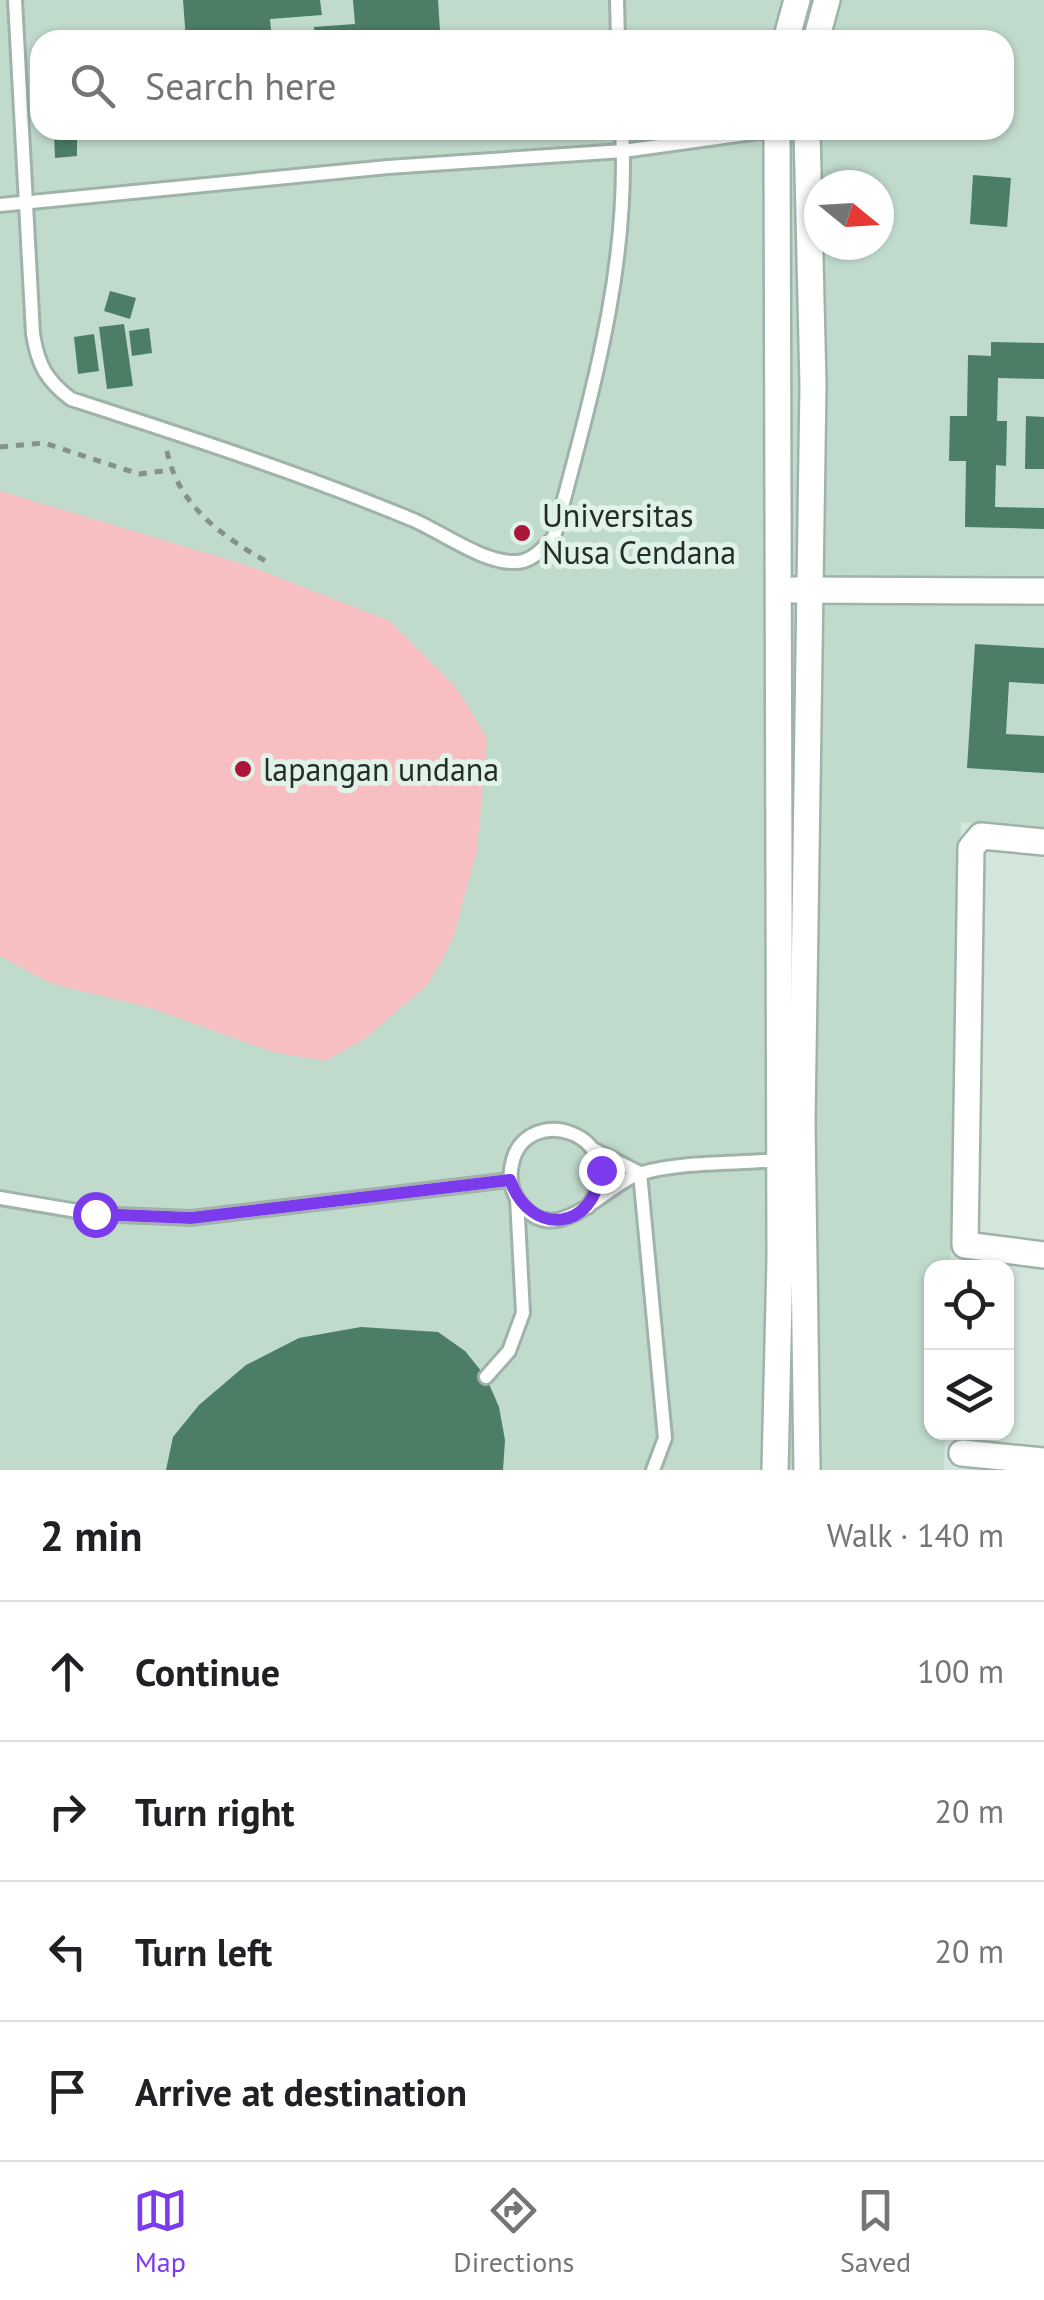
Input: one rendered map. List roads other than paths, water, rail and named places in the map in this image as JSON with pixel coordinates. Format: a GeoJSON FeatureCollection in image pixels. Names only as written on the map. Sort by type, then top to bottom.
{"type":"FeatureCollection","features":[{"type":"Feature","properties":{"kind":"street"},"geometry":{"type":"LineString","coordinates":[[789,30],[797,0]]}},
{"type":"Feature","properties":{"kind":"street"},"geometry":{"type":"LineString","coordinates":[[819,30],[827,0]]}},
{"type":"Feature","properties":{"kind":"street"},"geometry":{"type":"LineString","coordinates":[[777,140],[788,1175],[807,1470]]}},
{"type":"Feature","properties":{"kind":"street"},"geometry":{"type":"LineString","coordinates":[[775,1470],[810,590],[813,385],[807,140]]}},
{"type":"Feature","properties":{"kind":"street"},"geometry":{"type":"LineString","coordinates":[[779,591],[1044,591]]}},
{"type":"Feature","properties":{"kind":"street"},"geometry":{"type":"LineString","coordinates":[[1044,842],[981,836],[971,848],[965,1245],[1044,1255]]}},
{"type":"Feature","properties":{"kind":"street"},"geometry":{"type":"LineString","coordinates":[[962,1453],[1044,1461]]}},
{"type":"Feature","properties":{"kind":"lane"},"geometry":{"type":"LineString","coordinates":[[15,0],[34,334],[38,362],[48,382],[71,399],[413,520],[493,557],[518,562],[537,555],[554,537],[604,348],[624,220],[622,140]]}},
{"type":"Feature","properties":{"kind":"lane"},"geometry":{"type":"LineString","coordinates":[[616,0],[618,30]]}},
{"type":"Feature","properties":{"kind":"lane"},"geometry":{"type":"LineString","coordinates":[[0,205],[388,166],[623,151],[704,140]]}},
{"type":"Feature","properties":{"kind":"lane"},"geometry":{"type":"LineString","coordinates":[[486,1376],[509,1351],[523,1312],[517,1199],[510,1180],[512,1160],[523,1142],[541,1131],[570,1132],[640,1173],[788,1175]]}},
{"type":"Feature","properties":{"kind":"lane"},"geometry":{"type":"LineString","coordinates":[[588,1207],[599,1190],[601,1170],[595,1150]]}},
{"type":"Feature","properties":{"kind":"lane"},"geometry":{"type":"LineString","coordinates":[[517,1199],[531,1214],[550,1220],[570,1218],[640,1173]]}},
{"type":"Feature","properties":{"kind":"lane"},"geometry":{"type":"LineString","coordinates":[[640,1173],[666,1438],[653,1470]]}},
{"type":"Feature","properties":{"kind":"lane"},"geometry":{"type":"LineString","coordinates":[[0,1198],[95,1214],[191,1218],[510,1180]]}},
{"type":"Feature","properties":{"kind":"place","name":"Universitas Nusa Cendana"},"geometry":{"type":"Point","coordinates":[522,533]}},
{"type":"Feature","properties":{"kind":"place","name":"lapangan undana"},"geometry":{"type":"Point","coordinates":[243,769]}}]}
